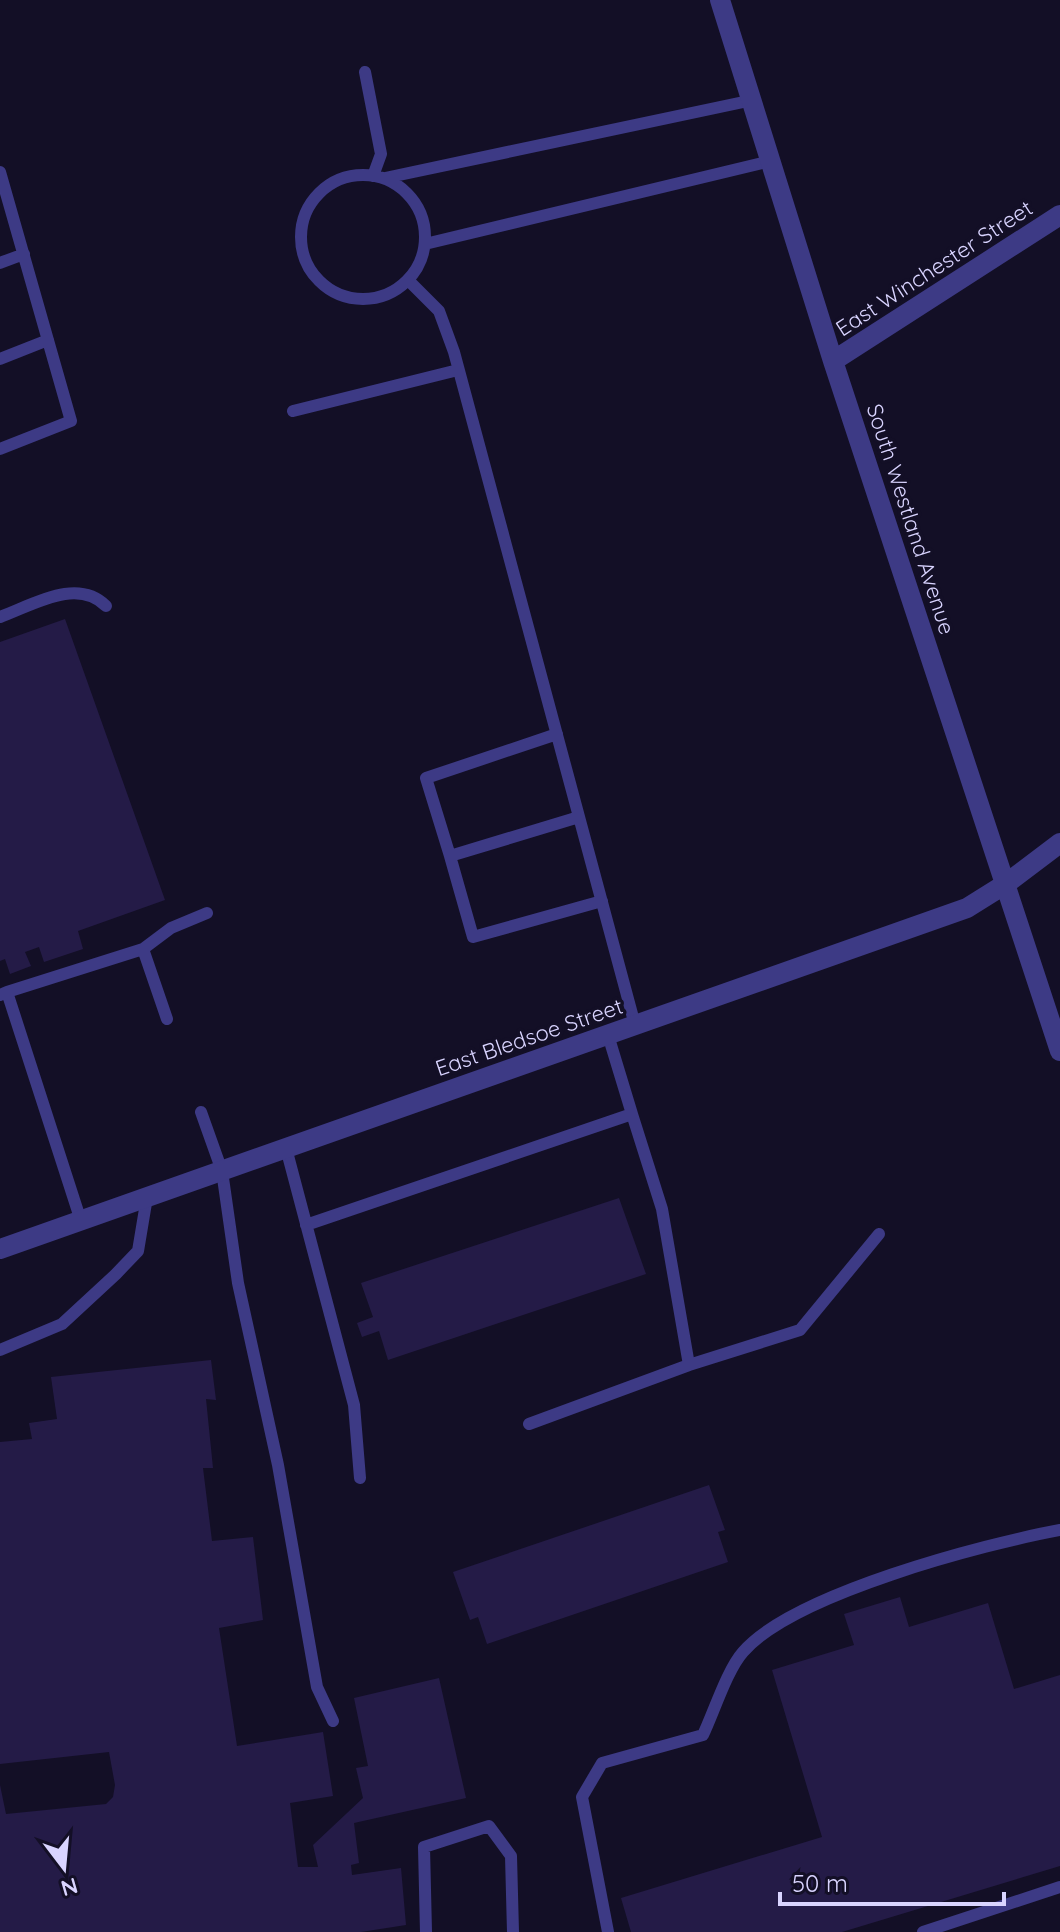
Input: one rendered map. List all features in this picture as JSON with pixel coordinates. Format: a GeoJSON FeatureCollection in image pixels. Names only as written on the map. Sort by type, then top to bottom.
{"type":"FeatureCollection","features":[{"type":"Feature","properties":{"kind":"street","name":"South Westland Avenue"},"geometry":{"type":"LineString","coordinates":[[720,0],[833,361],[1060,1051]]}},
{"type":"Feature","properties":{"kind":"street","name":"East Winchester Street"},"geometry":{"type":"LineString","coordinates":[[833,361],[1060,215]]}},
{"type":"Feature","properties":{"kind":"street","name":"East Bledsoe Street"},"geometry":{"type":"LineString","coordinates":[[0,1249],[967,908],[1007,883],[1060,843]]}},
{"type":"Feature","properties":{"kind":"lane"},"geometry":{"type":"LineString","coordinates":[[365,72],[381,154],[379,177]]}},
{"type":"Feature","properties":{"kind":"lane"},"geometry":{"type":"LineString","coordinates":[[379,177],[403,189],[416,204],[424,223],[425,244],[419,263],[408,280],[392,292],[372,298],[351,298],[332,291],[316,278],[305,260],[300,240],[302,220],[311,201],[326,186],[344,177],[379,177],[753,100]]}},
{"type":"Feature","properties":{"kind":"lane"},"geometry":{"type":"LineString","coordinates":[[425,244],[771,161]]}},
{"type":"Feature","properties":{"kind":"lane"},"geometry":{"type":"LineString","coordinates":[[0,173],[71,421],[0,449]]}},
{"type":"Feature","properties":{"kind":"lane"},"geometry":{"type":"LineString","coordinates":[[0,263],[24,254]]}},
{"type":"Feature","properties":{"kind":"lane"},"geometry":{"type":"LineString","coordinates":[[408,280],[439,311],[458,370],[635,1025]]}},
{"type":"Feature","properties":{"kind":"lane"},"geometry":{"type":"LineString","coordinates":[[0,359],[48,340]]}},
{"type":"Feature","properties":{"kind":"lane"},"geometry":{"type":"LineString","coordinates":[[293,411],[458,370]]}},
{"type":"Feature","properties":{"kind":"lane"},"geometry":{"type":"LineString","coordinates":[[0,617],[73,591],[95,595],[106,606]]}},
{"type":"Feature","properties":{"kind":"lane"},"geometry":{"type":"LineString","coordinates":[[557,734],[426,778],[473,937],[602,901]]}},
{"type":"Feature","properties":{"kind":"lane"},"geometry":{"type":"LineString","coordinates":[[450,856],[579,817]]}},
{"type":"Feature","properties":{"kind":"lane"},"geometry":{"type":"LineString","coordinates":[[81,1221],[3,994],[143,949],[171,928],[207,913]]}},
{"type":"Feature","properties":{"kind":"lane"},"geometry":{"type":"LineString","coordinates":[[143,949],[167,1019]]}},
{"type":"Feature","properties":{"kind":"lane"},"geometry":{"type":"LineString","coordinates":[[608,1035],[662,1209],[689,1365]]}},
{"type":"Feature","properties":{"kind":"lane"},"geometry":{"type":"LineString","coordinates":[[201,1112],[222,1171],[238,1283],[278,1465],[317,1687],[333,1721]]}},
{"type":"Feature","properties":{"kind":"lane"},"geometry":{"type":"LineString","coordinates":[[306,1225],[632,1114]]}},
{"type":"Feature","properties":{"kind":"lane"},"geometry":{"type":"LineString","coordinates":[[286,1148],[354,1405],[360,1478]]}},
{"type":"Feature","properties":{"kind":"lane"},"geometry":{"type":"LineString","coordinates":[[0,1350],[62,1324],[138,1251],[147,1197]]}},
{"type":"Feature","properties":{"kind":"lane"},"geometry":{"type":"LineString","coordinates":[[529,1424],[689,1365],[800,1330],[879,1234]]}},
{"type":"Feature","properties":{"kind":"lane"},"geometry":{"type":"LineString","coordinates":[[608,1932],[582,1797],[602,1763],[703,1735],[742,1652],[786,1618],[850,1591],[990,1543],[1060,1530]]}},
{"type":"Feature","properties":{"kind":"lane"},"geometry":{"type":"LineString","coordinates":[[426,1932],[424,1847],[489,1826],[511,1856],[513,1932]]}},
{"type":"Feature","properties":{"kind":"lane"},"geometry":{"type":"LineString","coordinates":[[923,1932],[1060,1887]]}},
{"type":"Feature","properties":{"kind":"building"},"geometry":{"type":"Polygon","coordinates":[[[65,619],[165,900],[78,931],[83,949],[44,962],[39,947],[25,952],[31,966],[10,974],[5,959],[0,961],[0,642],[65,619]]]}},
{"type":"Feature","properties":{"kind":"building"},"geometry":{"type":"Polygon","coordinates":[[[619,1198],[646,1274],[388,1360],[379,1331],[362,1337],[357,1323],[373,1317],[361,1283],[619,1198]]]}},
{"type":"Feature","properties":{"kind":"building"},"geometry":{"type":"Polygon","coordinates":[[[211,1360],[216,1400],[206,1399],[213,1468],[203,1468],[212,1541],[253,1537],[263,1620],[219,1628],[237,1746],[323,1732],[333,1796],[290,1803],[298,1867],[318,1867],[313,1845],[363,1798],[356,1768],[368,1766],[354,1698],[439,1678],[466,1798],[354,1823],[359,1863],[351,1865],[352,1875],[401,1868],[406,1925],[361,1932],[0,1932],[0,1785],[6,1814],[106,1804],[113,1797],[115,1785],[109,1752],[0,1764],[0,1442],[32,1439],[29,1423],[57,1419],[51,1377],[211,1360]]]}},
{"type":"Feature","properties":{"kind":"building"},"geometry":{"type":"Polygon","coordinates":[[[709,1485],[725,1530],[718,1532],[728,1562],[487,1644],[478,1617],[470,1620],[453,1572],[709,1485]]]}},
{"type":"Feature","properties":{"kind":"building"},"geometry":{"type":"Polygon","coordinates":[[[900,1597],[909,1627],[988,1603],[1014,1689],[1060,1675],[1060,1866],[842,1932],[631,1932],[621,1898],[822,1837],[772,1670],[854,1645],[844,1614],[900,1597]]]}}]}
